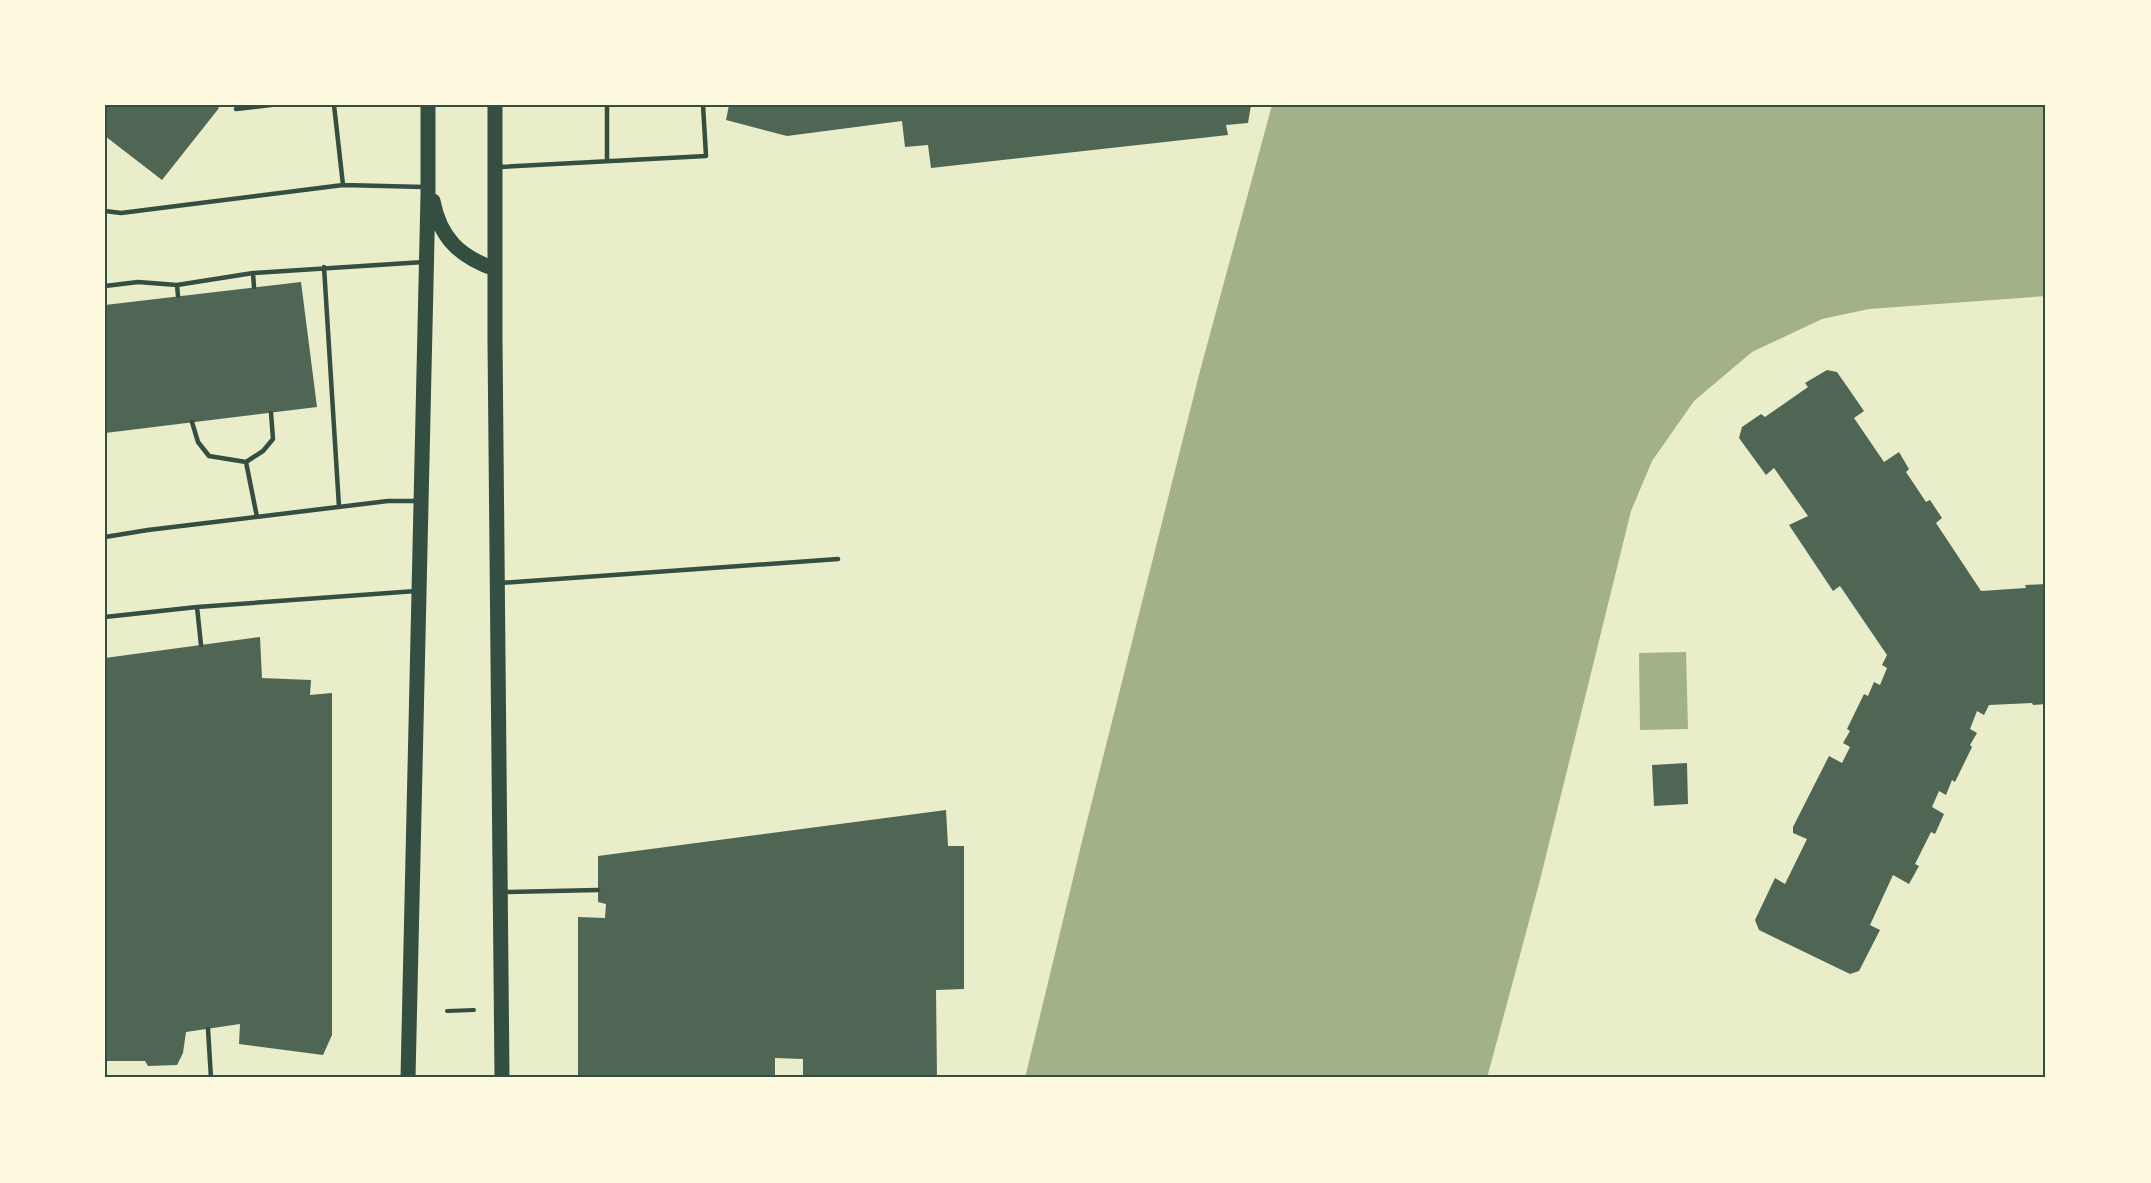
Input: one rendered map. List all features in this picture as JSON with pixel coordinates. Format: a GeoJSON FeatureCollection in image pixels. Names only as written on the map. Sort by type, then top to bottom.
{"type":"FeatureCollection","features":[{"type":"Feature","properties":{"kind":"main road"},"geometry":{"type":"LineString","coordinates":[[408,1078],[428,105]]}},
{"type":"Feature","properties":{"kind":"main road"},"geometry":{"type":"LineString","coordinates":[[495,105],[502,1078]]}},
{"type":"Feature","properties":{"kind":"main road"},"geometry":{"type":"LineString","coordinates":[[428,172],[437,220],[444,233],[467,256],[495,269]]}},
{"type":"Feature","properties":{"kind":"lane"},"geometry":{"type":"LineString","coordinates":[[236,109],[271,105]]}},
{"type":"Feature","properties":{"kind":"lane"},"geometry":{"type":"LineString","coordinates":[[334,105],[343,185]]}},
{"type":"Feature","properties":{"kind":"lane"},"geometry":{"type":"LineString","coordinates":[[607,105],[607,160]]}},
{"type":"Feature","properties":{"kind":"lane"},"geometry":{"type":"LineString","coordinates":[[495,167],[706,156],[703,105]]}},
{"type":"Feature","properties":{"kind":"lane"},"geometry":{"type":"LineString","coordinates":[[105,211],[121,213],[343,185],[428,188]]}},
{"type":"Feature","properties":{"kind":"lane"},"geometry":{"type":"LineString","coordinates":[[105,286],[138,282],[177,285],[253,273],[426,262]]}},
{"type":"Feature","properties":{"kind":"lane"},"geometry":{"type":"LineString","coordinates":[[324,267],[339,507]]}},
{"type":"Feature","properties":{"kind":"lane"},"geometry":{"type":"LineString","coordinates":[[253,273],[254,287]]}},
{"type":"Feature","properties":{"kind":"lane"},"geometry":{"type":"LineString","coordinates":[[177,285],[178,296]]}},
{"type":"Feature","properties":{"kind":"lane"},"geometry":{"type":"LineString","coordinates":[[192,422],[198,442],[209,456],[246,462],[263,451],[273,439],[271,413]]}},
{"type":"Feature","properties":{"kind":"lane"},"geometry":{"type":"LineString","coordinates":[[246,462],[257,517]]}},
{"type":"Feature","properties":{"kind":"lane"},"geometry":{"type":"LineString","coordinates":[[105,537],[388,501],[421,501]]}},
{"type":"Feature","properties":{"kind":"lane"},"geometry":{"type":"LineString","coordinates":[[498,583],[838,559]]}},
{"type":"Feature","properties":{"kind":"lane"},"geometry":{"type":"LineString","coordinates":[[105,617],[419,590]]}},
{"type":"Feature","properties":{"kind":"lane"},"geometry":{"type":"LineString","coordinates":[[197,608],[201,645]]}},
{"type":"Feature","properties":{"kind":"lane"},"geometry":{"type":"LineString","coordinates":[[500,892],[598,890]]}},
{"type":"Feature","properties":{"kind":"lane"},"geometry":{"type":"LineString","coordinates":[[208,1029],[211,1078]]}},
{"type":"Feature","properties":{"kind":"path"},"geometry":{"type":"LineString","coordinates":[[447,1011],[474,1010]]}},
{"type":"Feature","properties":{"kind":"shaded area"},"geometry":{"type":"Polygon","coordinates":[[[1272,105],[2046,105],[2046,296],[1869,309],[1822,319],[1752,352],[1694,401],[1652,461],[1631,511],[1539,884],[1487,1078],[1025,1078],[1200,371],[1272,105]]]}},
{"type":"Feature","properties":{"kind":"shaded area"},"geometry":{"type":"Polygon","coordinates":[[[1686,652],[1688,729],[1640,730],[1639,653],[1686,652]]]}},
{"type":"Feature","properties":{"kind":"building"},"geometry":{"type":"Polygon","coordinates":[[[105,105],[215,105],[219,108],[162,180],[105,136],[105,105]]]}},
{"type":"Feature","properties":{"kind":"building"},"geometry":{"type":"Polygon","coordinates":[[[729,105],[1251,105],[1248,123],[1226,125],[1228,135],[931,168],[928,145],[905,147],[902,121],[787,136],[726,120],[729,105]]]}},
{"type":"Feature","properties":{"kind":"building"},"geometry":{"type":"Polygon","coordinates":[[[301,282],[317,407],[105,433],[105,305],[301,282]]]}},
{"type":"Feature","properties":{"kind":"building"},"geometry":{"type":"Polygon","coordinates":[[[1827,370],[1837,372],[1864,411],[1854,418],[1884,462],[1899,452],[1909,469],[1906,472],[1926,502],[1930,500],[1942,518],[1936,523],[1981,591],[2026,588],[2025,585],[2046,584],[2046,704],[1989,705],[1984,715],[1977,711],[1970,729],[1977,733],[1970,745],[1972,747],[1955,782],[1952,780],[1946,795],[1939,791],[1932,807],[1944,814],[1935,834],[1931,832],[1915,864],[1919,866],[1909,884],[1893,875],[1870,925],[1880,930],[1859,971],[1850,974],[1759,930],[1755,920],[1775,878],[1785,884],[1807,839],[1793,833],[1793,827],[1829,756],[1842,763],[1850,747],[1843,743],[1850,731],[1847,729],[1864,694],[1868,696],[1874,682],[1880,685],[1887,668],[1882,665],[1887,655],[1840,586],[1833,591],[1789,525],[1808,516],[1774,468],[1766,475],[1739,438],[1742,427],[1761,414],[1765,417],[1808,387],[1805,383],[1827,370]]]}},
{"type":"Feature","properties":{"kind":"building"},"geometry":{"type":"Polygon","coordinates":[[[260,637],[262,678],[311,680],[310,695],[332,693],[332,1035],[323,1055],[239,1044],[240,1024],[186,1032],[183,1053],[177,1065],[148,1066],[145,1061],[105,1061],[105,658],[260,637]]]}},
{"type":"Feature","properties":{"kind":"building"},"geometry":{"type":"Polygon","coordinates":[[[1687,763],[1688,804],[1654,806],[1652,765],[1687,763]]]}},
{"type":"Feature","properties":{"kind":"building"},"geometry":{"type":"Polygon","coordinates":[[[946,810],[948,846],[964,846],[964,989],[936,990],[937,1078],[803,1078],[803,1059],[775,1058],[775,1078],[578,1078],[578,917],[605,918],[606,904],[598,902],[598,856],[946,810]]]}}]}
